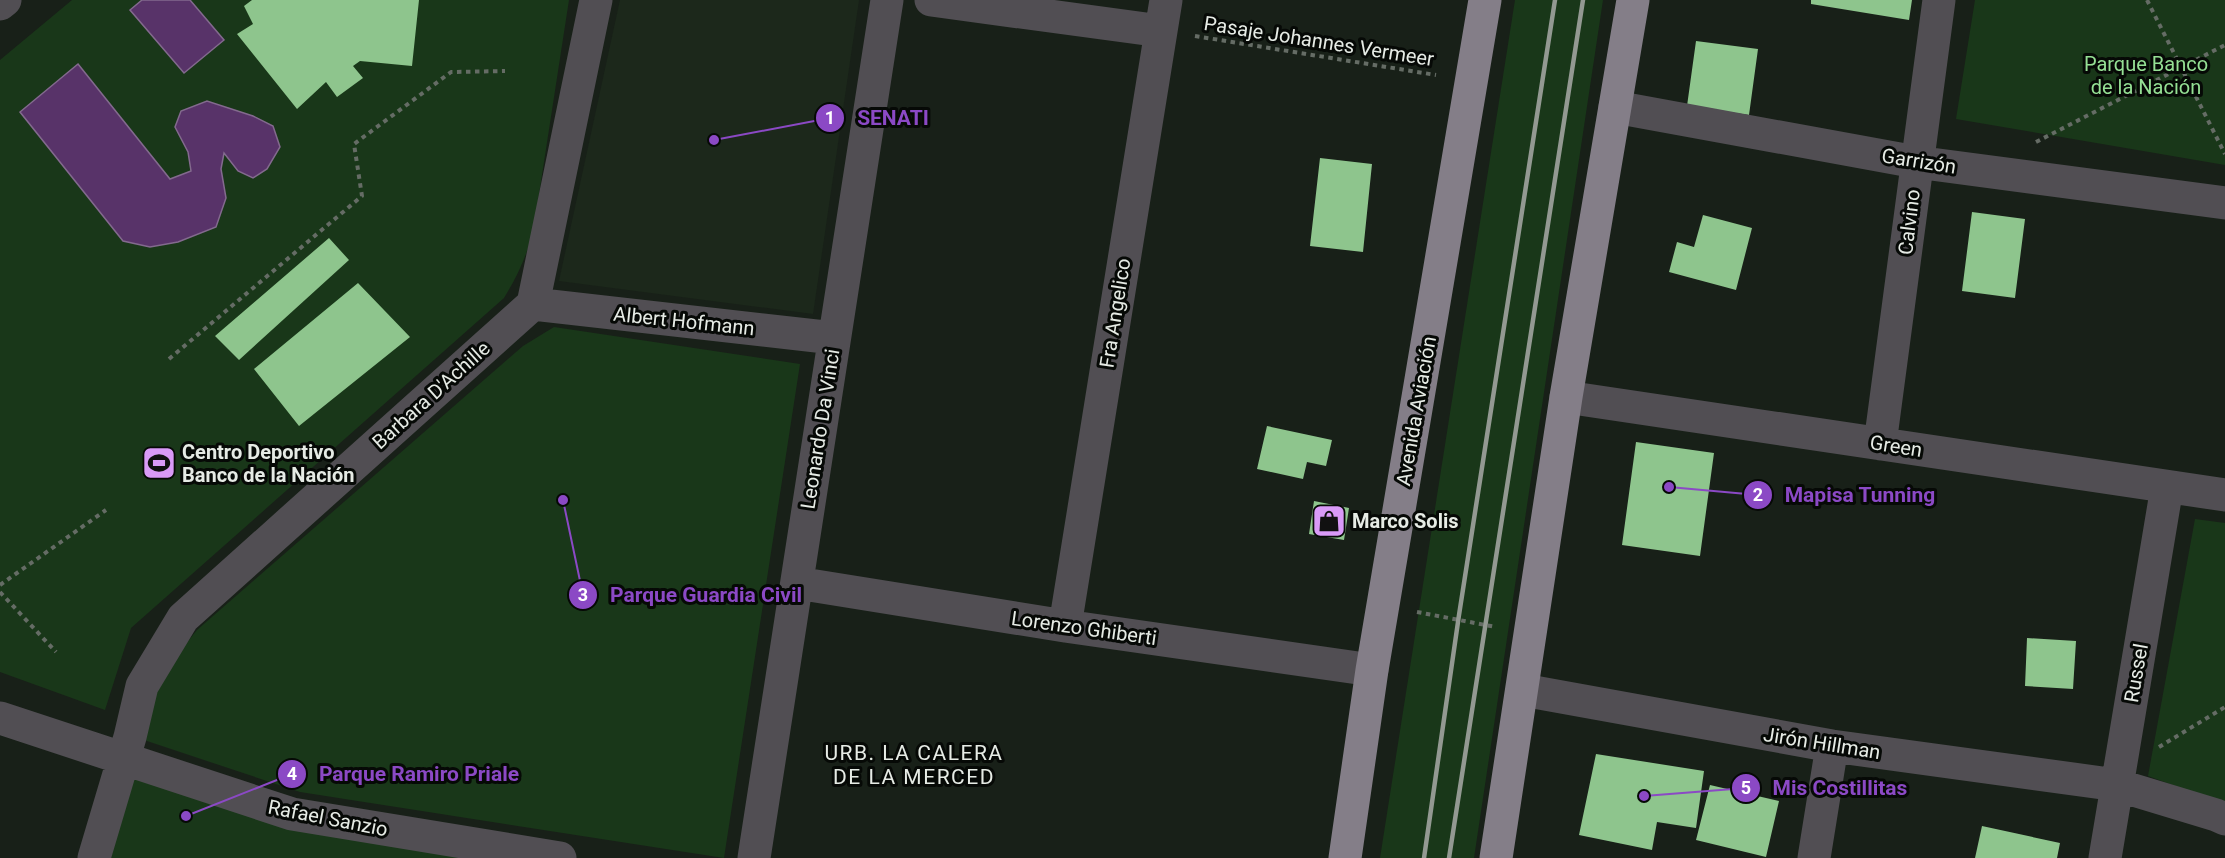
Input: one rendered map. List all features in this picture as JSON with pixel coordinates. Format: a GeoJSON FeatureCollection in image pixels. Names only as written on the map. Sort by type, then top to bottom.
{"type":"FeatureCollection","features":[{"type":"Feature","properties":{"kind":"main road","name":"Avenida Aviación"},"geometry":{"type":"LineString","coordinates":[[1345,858],[1372,670],[1485,0]]}},
{"type":"Feature","properties":{"kind":"main road"},"geometry":{"type":"LineString","coordinates":[[1496,858],[1532,634],[1566,397],[1633,0]]}},
{"type":"Feature","properties":{"kind":"street"},"geometry":{"type":"LineString","coordinates":[[0,4],[5,0]]}},
{"type":"Feature","properties":{"kind":"street"},"geometry":{"type":"LineString","coordinates":[[533,304],[596,0]]}},
{"type":"Feature","properties":{"kind":"street","name":"Leonardo Da Vinci"},"geometry":{"type":"LineString","coordinates":[[754,858],[886,0]]}},
{"type":"Feature","properties":{"kind":"street"},"geometry":{"type":"LineString","coordinates":[[931,0],[1163,16]]}},
{"type":"Feature","properties":{"kind":"street","name":"Calvino"},"geometry":{"type":"LineString","coordinates":[[1880,444],[1939,0]]}},
{"type":"Feature","properties":{"kind":"street","name":"Fra Angelico"},"geometry":{"type":"LineString","coordinates":[[1065,626],[1163,16]]}},
{"type":"Feature","properties":{"kind":"street","name":"Garrizón"},"geometry":{"type":"LineString","coordinates":[[1615,107],[1916,162],[2225,203]]}},
{"type":"Feature","properties":{"kind":"street","name":"Albert Hofmann"},"geometry":{"type":"LineString","coordinates":[[533,304],[834,338]]}},
{"type":"Feature","properties":{"kind":"street","name":"Barbara D'Achille"},"geometry":{"type":"LineString","coordinates":[[94,858],[142,686],[183,618],[533,304]]}},
{"type":"Feature","properties":{"kind":"street","name":"Green"},"geometry":{"type":"LineString","coordinates":[[1566,397],[2225,495]]}},
{"type":"Feature","properties":{"kind":"street","name":"Russel"},"geometry":{"type":"LineString","coordinates":[[2105,858],[2167,487]]}},
{"type":"Feature","properties":{"kind":"street","name":"Lorenzo Ghiberti"},"geometry":{"type":"LineString","coordinates":[[797,583],[1065,626],[1372,670]]}},
{"type":"Feature","properties":{"kind":"street","name":"Jirón Hillman"},"geometry":{"type":"LineString","coordinates":[[1523,690],[1832,746],[2116,785],[2216,814],[2225,819]]}},
{"type":"Feature","properties":{"kind":"street","name":"Rafael Sanzio"},"geometry":{"type":"LineString","coordinates":[[0,718],[292,814],[560,858]]}},
{"type":"Feature","properties":{"kind":"street"},"geometry":{"type":"LineString","coordinates":[[1814,858],[1832,746]]}},
{"type":"Feature","properties":{"kind":"path"},"geometry":{"type":"LineString","coordinates":[[2147,0],[2225,154]]}},
{"type":"Feature","properties":{"kind":"path","name":"Pasaje Johannes Vermeer"},"geometry":{"type":"LineString","coordinates":[[1163,16],[1472,81]]}},
{"type":"Feature","properties":{"kind":"path"},"geometry":{"type":"LineString","coordinates":[[2035,143],[2225,45]]}},
{"type":"Feature","properties":{"kind":"path"},"geometry":{"type":"LineString","coordinates":[[169,359],[362,196],[354,144],[451,72],[505,71]]}},
{"type":"Feature","properties":{"kind":"path"},"geometry":{"type":"LineString","coordinates":[[0,585],[106,510]]}},
{"type":"Feature","properties":{"kind":"path"},"geometry":{"type":"LineString","coordinates":[[0,592],[56,652]]}},
{"type":"Feature","properties":{"kind":"path"},"geometry":{"type":"LineString","coordinates":[[1383,606],[1532,634]]}},
{"type":"Feature","properties":{"kind":"path"},"geometry":{"type":"LineString","coordinates":[[2150,753],[2225,706]]}},
{"type":"Feature","properties":{"kind":"shaded area"},"geometry":{"type":"Polygon","coordinates":[[[142,0],[190,0],[224,40],[184,73],[130,10],[142,0]]]}},
{"type":"Feature","properties":{"kind":"shaded area"},"geometry":{"type":"Polygon","coordinates":[[[620,0],[859,0],[813,314],[559,281],[620,0]]]}},
{"type":"Feature","properties":{"kind":"shaded area"},"geometry":{"type":"Polygon","coordinates":[[[78,64],[170,179],[191,171],[188,152],[175,127],[181,111],[207,101],[253,116],[273,126],[280,147],[267,169],[253,178],[238,171],[224,153],[221,169],[226,198],[216,227],[178,242],[150,247],[123,241],[20,112],[78,64]]]}},
{"type":"Feature","properties":{"kind":"green space","name":"Centro Deportivo Banco de la Nación"},"geometry":{"type":"Polygon","coordinates":[[[72,0],[569,0],[533,233],[521,267],[504,298],[131,628],[105,710],[0,672],[0,60],[72,0]]]}},
{"type":"Feature","properties":{"kind":"green space"},"geometry":{"type":"Polygon","coordinates":[[[1515,0],[1603,0],[1474,858],[1380,858],[1515,0]]]}},
{"type":"Feature","properties":{"kind":"green space","name":"Parque Banco de la Nación"},"geometry":{"type":"Polygon","coordinates":[[[1975,0],[2225,0],[2225,165],[1956,119],[1975,0]]]}},
{"type":"Feature","properties":{"kind":"green space"},"geometry":{"type":"Polygon","coordinates":[[[554,327],[800,364],[724,858],[300,792],[141,739],[164,671],[197,630],[523,346],[554,327]]]}},
{"type":"Feature","properties":{"kind":"green space"},"geometry":{"type":"Polygon","coordinates":[[[2195,519],[2225,523],[2225,804],[2148,776],[2195,519]]]}},
{"type":"Feature","properties":{"kind":"green space"},"geometry":{"type":"Polygon","coordinates":[[[133,772],[504,858],[111,858],[133,772]]]}},
{"type":"Feature","properties":{"kind":"building"},"geometry":{"type":"Polygon","coordinates":[[[252,0],[419,0],[412,66],[360,61],[353,66],[363,78],[337,97],[326,82],[297,109],[237,34],[253,24],[244,6],[252,0]]]}},
{"type":"Feature","properties":{"kind":"building"},"geometry":{"type":"Polygon","coordinates":[[[1811,0],[1912,0],[1909,20],[1811,4],[1811,0]]]}},
{"type":"Feature","properties":{"kind":"building"},"geometry":{"type":"Polygon","coordinates":[[[1696,41],[1758,49],[1749,115],[1687,106],[1696,41]]]}},
{"type":"Feature","properties":{"kind":"building"},"geometry":{"type":"Polygon","coordinates":[[[1320,158],[1372,164],[1363,252],[1310,246],[1320,158]]]}},
{"type":"Feature","properties":{"kind":"building"},"geometry":{"type":"Polygon","coordinates":[[[1972,212],[2025,219],[2015,298],[1962,291],[1972,212]]]}},
{"type":"Feature","properties":{"kind":"building"},"geometry":{"type":"Polygon","coordinates":[[[1703,215],[1752,228],[1736,290],[1669,272],[1677,242],[1694,247],[1703,215]]]}},
{"type":"Feature","properties":{"kind":"building"},"geometry":{"type":"Polygon","coordinates":[[[329,238],[349,260],[239,360],[215,336],[329,238]]]}},
{"type":"Feature","properties":{"kind":"building"},"geometry":{"type":"Polygon","coordinates":[[[358,283],[410,337],[299,426],[254,369],[358,283]]]}},
{"type":"Feature","properties":{"kind":"building"},"geometry":{"type":"Polygon","coordinates":[[[1267,426],[1332,440],[1326,466],[1307,462],[1303,479],[1257,469],[1267,426]]]}},
{"type":"Feature","properties":{"kind":"building"},"geometry":{"type":"Polygon","coordinates":[[[1636,442],[1714,453],[1700,556],[1622,545],[1636,442]]]}},
{"type":"Feature","properties":{"kind":"building","name":"Marco Solis"},"geometry":{"type":"Polygon","coordinates":[[[1314,501],[1349,508],[1344,540],[1309,534],[1314,501]]]}},
{"type":"Feature","properties":{"kind":"building"},"geometry":{"type":"Polygon","coordinates":[[[2027,638],[2076,641],[2073,689],[2025,686],[2027,638]]]}},
{"type":"Feature","properties":{"kind":"building"},"geometry":{"type":"Polygon","coordinates":[[[1596,754],[1704,771],[1696,828],[1657,822],[1652,850],[1579,835],[1596,754]]]}},
{"type":"Feature","properties":{"kind":"building"},"geometry":{"type":"Polygon","coordinates":[[[1710,785],[1779,801],[1766,857],[1696,840],[1710,785]]]}},
{"type":"Feature","properties":{"kind":"building"},"geometry":{"type":"Polygon","coordinates":[[[1982,826],[2060,843],[2057,858],[1975,858],[1982,826]]]}},
{"type":"Feature","properties":{"kind":"railway"},"geometry":{"type":"LineString","coordinates":[[1424,858],[1459,615],[1555,0]]}},
{"type":"Feature","properties":{"kind":"railway"},"geometry":{"type":"LineString","coordinates":[[1449,858],[1583,0]]}},
{"type":"Feature","properties":{"kind":"place","name":"SENATI"},"geometry":{"type":"Point","coordinates":[714,140]}},
{"type":"Feature","properties":{"kind":"place","name":"Centro Deportivo Banco de la Nación"},"geometry":{"type":"Point","coordinates":[159,463]}},
{"type":"Feature","properties":{"kind":"place","name":"Mapisa Tunning"},"geometry":{"type":"Point","coordinates":[1669,487]}},
{"type":"Feature","properties":{"kind":"place","name":"Parque Guardia Civil"},"geometry":{"type":"Point","coordinates":[563,500]}},
{"type":"Feature","properties":{"kind":"place","name":"Marco Solis"},"geometry":{"type":"Point","coordinates":[1329,521]}},
{"type":"Feature","properties":{"kind":"place","name":"Mis Costillitas"},"geometry":{"type":"Point","coordinates":[1644,796]}},
{"type":"Feature","properties":{"kind":"place","name":"Parque Ramiro Priale"},"geometry":{"type":"Point","coordinates":[186,816]}},
{"type":"Feature","properties":{"kind":"district","name":"URB. LA CALERA DE LA MERCED"},"geometry":{"type":"Point","coordinates":[914,765]}}]}
